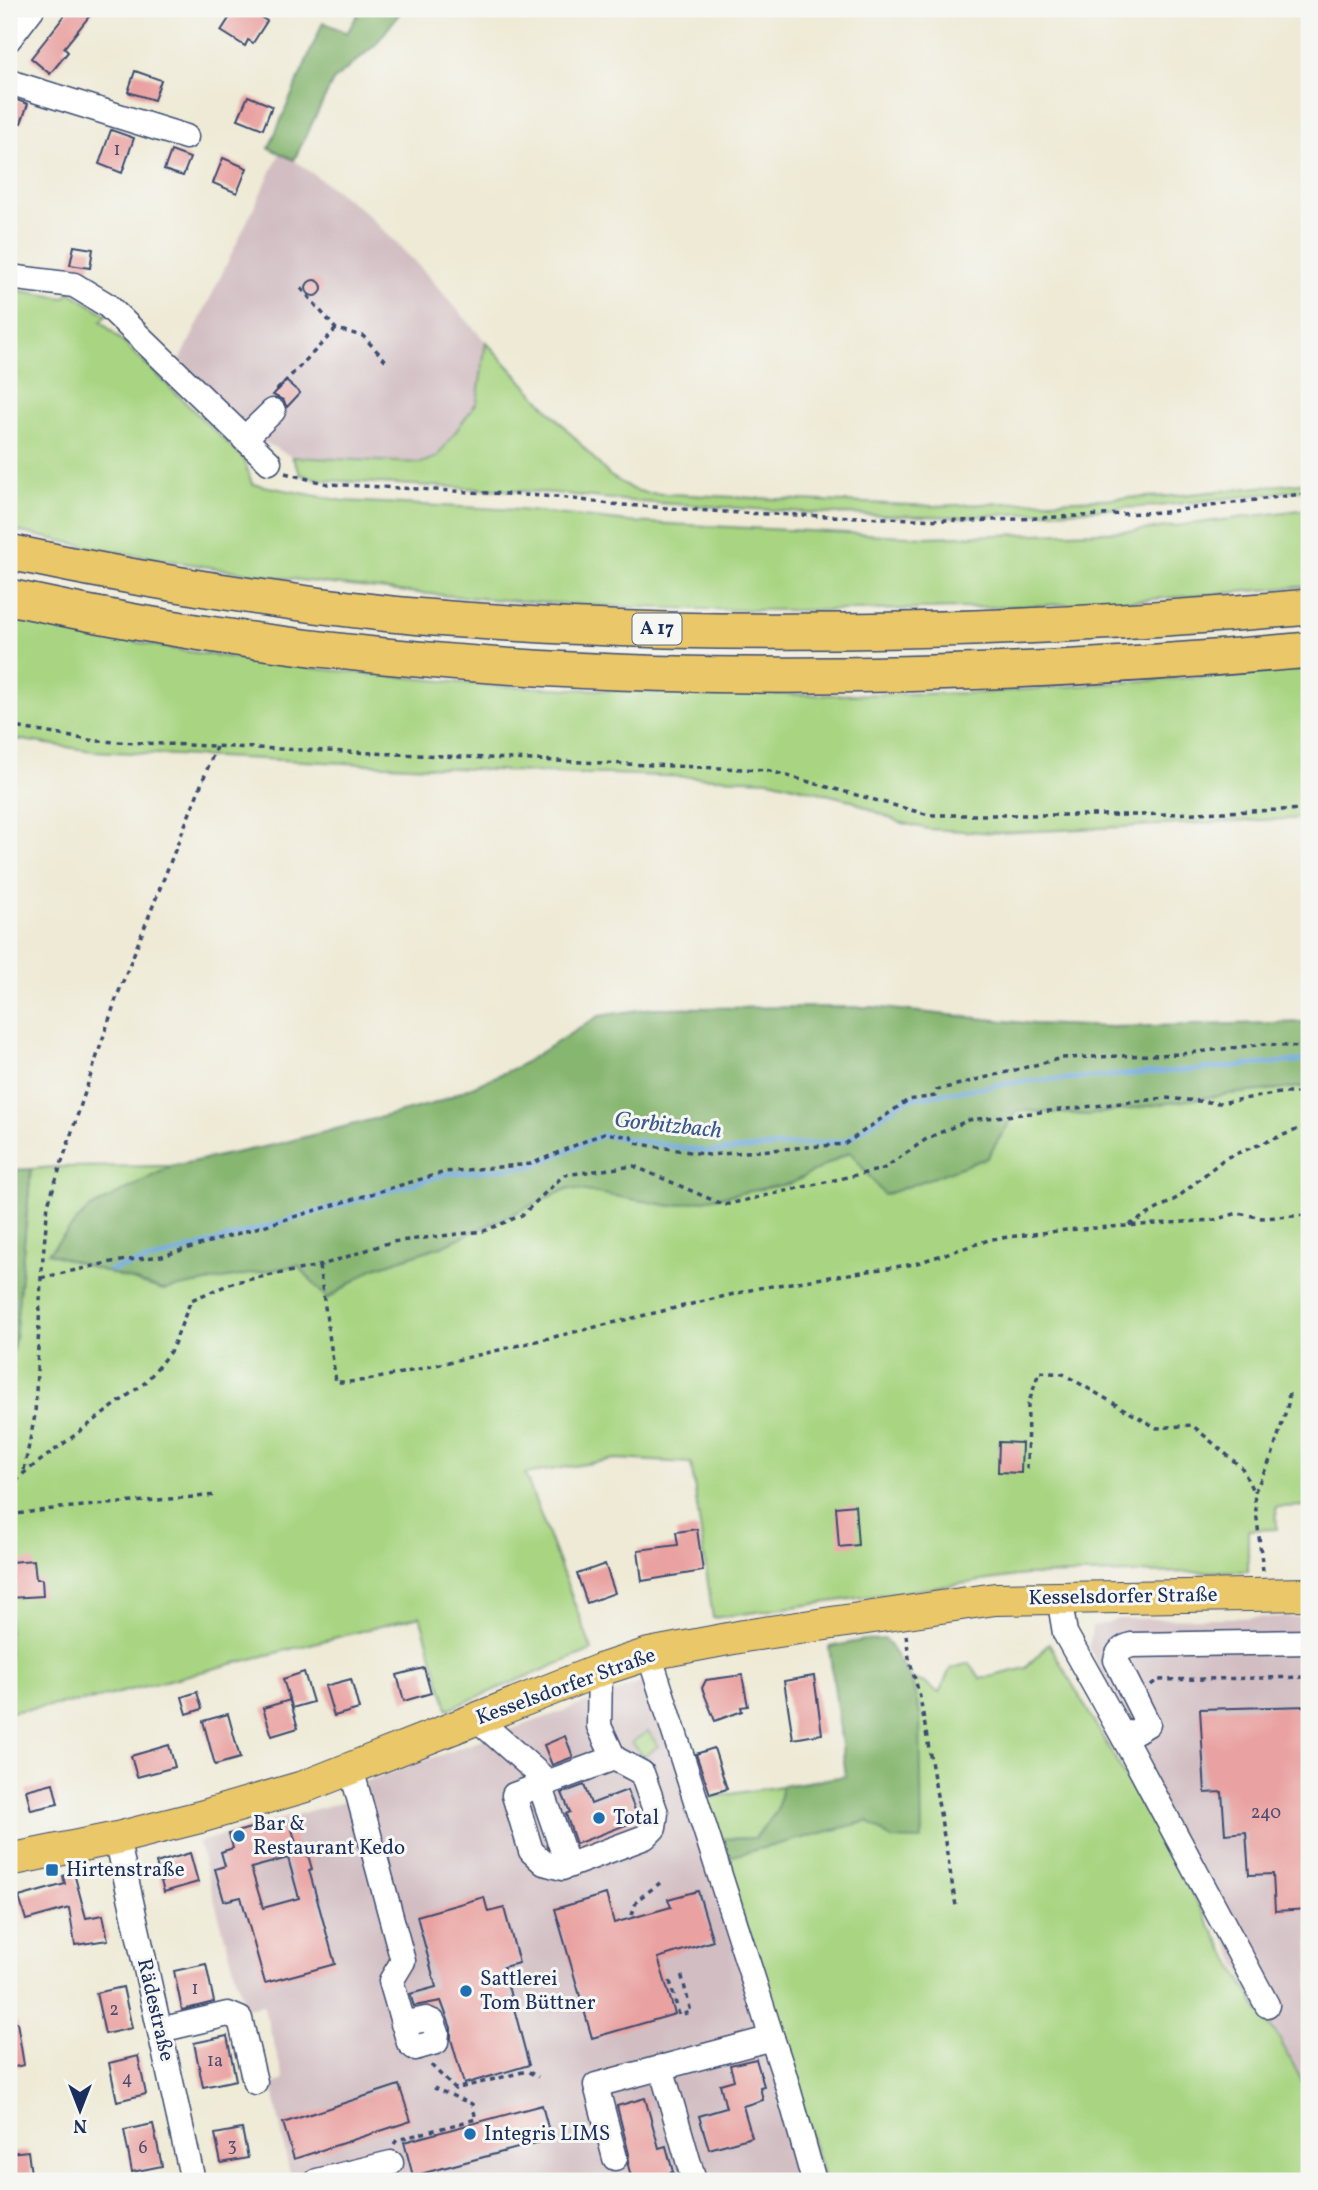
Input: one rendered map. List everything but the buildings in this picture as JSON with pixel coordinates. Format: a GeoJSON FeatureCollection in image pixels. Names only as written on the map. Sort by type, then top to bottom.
{"type":"FeatureCollection","features":[{"type":"Feature","properties":{"kind":"highway","name":"A 17"},"geometry":{"type":"LineString","coordinates":[[9,552],[179,586],[286,601],[502,623],[618,628],[822,632],[934,630],[1080,624],[1309,607]]}},
{"type":"Feature","properties":{"kind":"highway","name":"A 17"},"geometry":{"type":"LineString","coordinates":[[9,597],[175,629],[280,644],[495,666],[613,672],[734,675],[934,674],[1089,667],[1309,650]]}},
{"type":"Feature","properties":{"kind":"main road","name":"Kesselsdorfer Straße"},"geometry":{"type":"LineString","coordinates":[[9,1860],[117,1838],[306,1786],[600,1670],[649,1654],[744,1636],[995,1599],[1309,1594]]}},
{"type":"Feature","properties":{"kind":"street"},"geometry":{"type":"LineString","coordinates":[[9,38],[32,9]]}},
{"type":"Feature","properties":{"kind":"street"},"geometry":{"type":"LineString","coordinates":[[9,82],[186,137]]}},
{"type":"Feature","properties":{"kind":"street"},"geometry":{"type":"LineString","coordinates":[[9,278],[74,285],[107,305],[269,462]]}},
{"type":"Feature","properties":{"kind":"street"},"geometry":{"type":"LineString","coordinates":[[244,439],[273,411]]}},
{"type":"Feature","properties":{"kind":"street"},"geometry":{"type":"LineString","coordinates":[[1059,1597],[1065,1633],[1125,1738],[1267,2005]]}},
{"type":"Feature","properties":{"kind":"street"},"geometry":{"type":"LineString","coordinates":[[1125,1738],[1148,1724],[1116,1660],[1124,1647],[1309,1642]]}},
{"type":"Feature","properties":{"kind":"street"},"geometry":{"type":"LineString","coordinates":[[649,1654],[772,2038],[814,2181]]}},
{"type":"Feature","properties":{"kind":"street"},"geometry":{"type":"LineString","coordinates":[[600,1670],[599,1726],[614,1758],[642,1773],[656,1813],[654,1828],[645,1837],[561,1866],[544,1863],[531,1851],[514,1795],[614,1758]]}},
{"type":"Feature","properties":{"kind":"street"},"geometry":{"type":"LineString","coordinates":[[477,1719],[537,1786]]}},
{"type":"Feature","properties":{"kind":"street"},"geometry":{"type":"LineString","coordinates":[[351,1768],[403,1961],[391,1981],[403,2024],[426,2019],[433,2022],[437,2033],[436,2042],[415,2048]]}},
{"type":"Feature","properties":{"kind":"street","name":"Rädestraße"},"geometry":{"type":"LineString","coordinates":[[117,1838],[193,2181]]}},
{"type":"Feature","properties":{"kind":"street"},"geometry":{"type":"LineString","coordinates":[[160,2030],[228,2014],[240,2019],[255,2082]]}},
{"type":"Feature","properties":{"kind":"street"},"geometry":{"type":"LineString","coordinates":[[615,2158],[596,2085],[772,2038]]}},
{"type":"Feature","properties":{"kind":"street"},"geometry":{"type":"LineString","coordinates":[[661,2067],[694,2181]]}},
{"type":"Feature","properties":{"kind":"street"},"geometry":{"type":"LineString","coordinates":[[317,2181],[383,2165]]}},
{"type":"Feature","properties":{"kind":"path"},"geometry":{"type":"LineString","coordinates":[[301,288],[336,329],[363,336],[387,362]]}},
{"type":"Feature","properties":{"kind":"path"},"geometry":{"type":"LineString","coordinates":[[273,411],[264,403],[336,329]]}},
{"type":"Feature","properties":{"kind":"path"},"geometry":{"type":"LineString","coordinates":[[269,462],[285,474],[328,484],[559,497],[610,504],[838,518],[973,522],[1165,512],[1309,493]]}},
{"type":"Feature","properties":{"kind":"path"},"geometry":{"type":"LineString","coordinates":[[9,726],[95,741],[766,770],[929,815],[1138,815],[1309,809]]}},
{"type":"Feature","properties":{"kind":"path"},"geometry":{"type":"LineString","coordinates":[[24,1472],[35,1415],[44,1228],[48,1204],[116,999],[216,746]]}},
{"type":"Feature","properties":{"kind":"path"},"geometry":{"type":"LineString","coordinates":[[41,1278],[112,1262],[162,1256],[445,1172],[531,1164],[604,1133],[631,1137],[634,1143],[709,1155],[845,1144],[908,1100],[935,1096],[937,1090],[1062,1058],[1181,1054],[1265,1044],[1309,1048]]}},
{"type":"Feature","properties":{"kind":"path"},"geometry":{"type":"LineString","coordinates":[[9,1489],[24,1472],[146,1382],[172,1349],[191,1300],[235,1282],[319,1266],[391,1242],[484,1231],[522,1215],[564,1175],[634,1166],[724,1205],[883,1169],[929,1138],[969,1120],[1166,1098],[1219,1103],[1280,1093],[1309,1093]]}},
{"type":"Feature","properties":{"kind":"path"},"geometry":{"type":"LineString","coordinates":[[1128,1226],[1177,1198],[1225,1158],[1309,1125]]}},
{"type":"Feature","properties":{"kind":"path"},"geometry":{"type":"LineString","coordinates":[[319,1266],[336,1382],[366,1381],[759,1288],[914,1264],[992,1239],[1066,1230],[1214,1220],[1238,1213],[1262,1217],[1309,1214]]}},
{"type":"Feature","properties":{"kind":"path"},"geometry":{"type":"LineString","coordinates":[[1027,1469],[1028,1405],[1039,1372],[1063,1374],[1157,1428],[1192,1425],[1242,1468],[1254,1493],[1266,1594]]}},
{"type":"Feature","properties":{"kind":"path"},"geometry":{"type":"LineString","coordinates":[[1254,1493],[1272,1456],[1288,1404],[1289,1391]]}},
{"type":"Feature","properties":{"kind":"path"},"geometry":{"type":"LineString","coordinates":[[9,1515],[60,1508],[218,1495]]}},
{"type":"Feature","properties":{"kind":"path"},"geometry":{"type":"LineString","coordinates":[[903,1612],[909,1658],[920,1697],[956,1906]]}},
{"type":"Feature","properties":{"kind":"path"},"geometry":{"type":"LineString","coordinates":[[1144,1691],[1157,1679],[1309,1677]]}},
{"type":"Feature","properties":{"kind":"path"},"geometry":{"type":"LineString","coordinates":[[632,1915],[637,1900],[660,1883]]}},
{"type":"Feature","properties":{"kind":"path"},"geometry":{"type":"LineString","coordinates":[[670,1981],[679,2015],[691,2012],[681,1973]]}},
{"type":"Feature","properties":{"kind":"path"},"geometry":{"type":"LineString","coordinates":[[415,2048],[455,2089],[527,2071],[538,2077]]}},
{"type":"Feature","properties":{"kind":"path"},"geometry":{"type":"LineString","coordinates":[[383,2165],[397,2140],[476,2119],[472,2104],[435,2088]]}},
{"type":"Feature","properties":{"kind":"shaded area"},"geometry":{"type":"Polygon","coordinates":[[[280,153],[294,160],[365,212],[420,267],[486,342],[477,402],[436,457],[421,463],[292,457],[262,441],[270,423],[243,423],[180,361],[280,153]]]}},
{"type":"Feature","properties":{"kind":"shaded area"},"geometry":{"type":"Polygon","coordinates":[[[1309,1617],[1309,2094],[1280,2040],[1259,2011],[1089,1647],[1092,1627],[1118,1619],[1309,1617]]]}},
{"type":"Feature","properties":{"kind":"shaded area"},"geometry":{"type":"Polygon","coordinates":[[[667,1674],[825,2181],[291,2181],[272,2084],[284,2080],[263,2005],[245,2008],[198,1842],[366,1795],[362,1783],[667,1674]]]}},
{"type":"Feature","properties":{"kind":"green space"},"geometry":{"type":"Polygon","coordinates":[[[361,9],[403,9],[375,45],[333,81],[294,160],[269,148],[323,22],[347,33],[361,9]]]}},
{"type":"Feature","properties":{"kind":"green space"},"geometry":{"type":"Polygon","coordinates":[[[9,289],[64,298],[70,292],[107,315],[101,321],[244,459],[252,484],[344,501],[519,510],[629,522],[926,537],[1135,531],[1309,509],[1309,586],[1137,600],[895,610],[567,604],[349,586],[183,563],[38,536],[9,529],[9,289]]]}},
{"type":"Feature","properties":{"kind":"green space"},"geometry":{"type":"Polygon","coordinates":[[[486,342],[609,475],[632,489],[646,493],[933,506],[1171,496],[1309,482],[1309,489],[1159,506],[963,517],[835,514],[640,502],[555,493],[324,480],[301,475],[292,457],[421,463],[437,457],[477,402],[486,342]]]}},
{"type":"Feature","properties":{"kind":"green space"},"geometry":{"type":"Polygon","coordinates":[[[9,618],[184,651],[309,668],[495,686],[827,695],[980,693],[1309,669],[1309,818],[998,833],[928,829],[899,822],[850,800],[770,780],[574,774],[92,751],[9,738],[9,618]]]}},
{"type":"Feature","properties":{"kind":"green space"},"geometry":{"type":"Polygon","coordinates":[[[872,1007],[1034,1024],[1112,1027],[1309,1022],[1309,1086],[1229,1094],[1088,1115],[1017,1110],[987,1158],[884,1195],[850,1152],[792,1183],[672,1206],[569,1188],[444,1245],[372,1269],[327,1299],[298,1265],[163,1290],[48,1253],[87,1210],[172,1166],[278,1144],[436,1103],[517,1067],[599,1016],[652,1008],[872,1007]]]}},
{"type":"Feature","properties":{"kind":"green space"},"geometry":{"type":"Polygon","coordinates":[[[1309,1086],[1309,1506],[1276,1507],[1277,1529],[1248,1530],[1248,1571],[1025,1575],[713,1618],[691,1463],[616,1459],[525,1474],[592,1650],[448,1709],[420,1616],[95,1699],[9,1712],[9,1368],[15,1338],[31,1169],[172,1166],[87,1210],[48,1253],[163,1290],[298,1265],[328,1299],[372,1269],[444,1245],[569,1188],[672,1206],[792,1183],[850,1152],[987,1158],[1017,1110],[1088,1115],[1229,1094],[1309,1086]]]}},
{"type":"Feature","properties":{"kind":"green space"},"geometry":{"type":"Polygon","coordinates":[[[31,1169],[15,1338],[9,1368],[9,1170],[31,1169]]]}},
{"type":"Feature","properties":{"kind":"green space"},"geometry":{"type":"Polygon","coordinates":[[[885,1639],[911,1678],[920,1715],[922,1840],[892,1839],[868,1821],[724,1858],[718,1839],[755,1838],[777,1811],[782,1786],[846,1776],[829,1647],[885,1639]]]}},
{"type":"Feature","properties":{"kind":"green space"},"geometry":{"type":"Polygon","coordinates":[[[1049,1643],[1309,2094],[1309,2181],[825,2181],[724,1858],[868,1821],[892,1839],[920,1715],[911,1678],[939,1693],[950,1669],[969,1663],[981,1679],[1026,1668],[1049,1643]]]}},
{"type":"Feature","properties":{"kind":"green space"},"geometry":{"type":"Polygon","coordinates":[[[648,1731],[658,1746],[643,1757],[632,1742],[648,1731]]]}},
{"type":"Feature","properties":{"kind":"green space"},"geometry":{"type":"Polygon","coordinates":[[[782,1786],[777,1811],[755,1838],[718,1839],[705,1798],[782,1786]]]}},
{"type":"Feature","properties":{"kind":"waterway","name":"Gorbitzbach"},"geometry":{"type":"LineString","coordinates":[[110,1270],[446,1174],[532,1166],[603,1135],[709,1152],[846,1141],[906,1099],[1018,1082],[1309,1060]]}},
{"type":"Feature","properties":{"kind":"waterway","name":"Gorbitzbach"},"geometry":{"type":"LineString","coordinates":[[9,1302],[13,1301]]}},
{"type":"Feature","properties":{"kind":"place","name":"Total"},"geometry":{"type":"Point","coordinates":[599,1818]}},
{"type":"Feature","properties":{"kind":"place","name":"Bar & Restaurant Kedo"},"geometry":{"type":"Point","coordinates":[239,1836]}},
{"type":"Feature","properties":{"kind":"place","name":"Hirtenstraße"},"geometry":{"type":"Point","coordinates":[52,1870]}},
{"type":"Feature","properties":{"kind":"place","name":"Sattlerei Tom Büttner"},"geometry":{"type":"Point","coordinates":[466,1991]}},
{"type":"Feature","properties":{"kind":"place","name":"Integris LIMS"},"geometry":{"type":"Point","coordinates":[470,2134]}}]}
